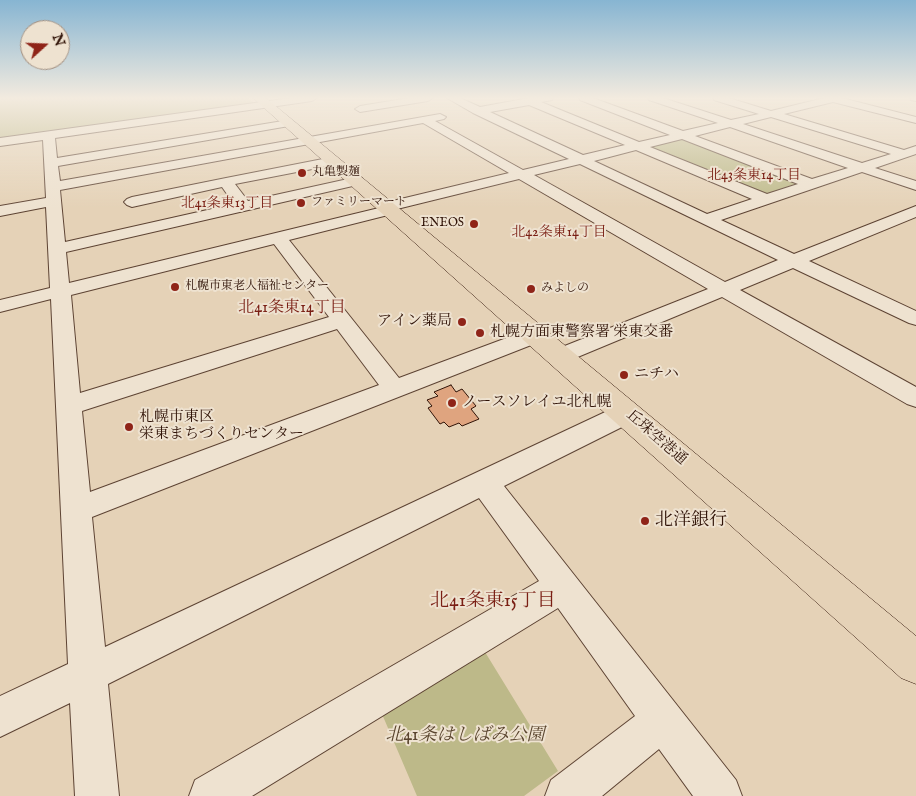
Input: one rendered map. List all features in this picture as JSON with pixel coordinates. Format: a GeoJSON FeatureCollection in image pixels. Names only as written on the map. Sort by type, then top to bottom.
{"type":"FeatureCollection","features":[{"type":"Feature","properties":{"kind":"main road","name":"丘珠空港通"},"geometry":{"type":"LineString","coordinates":[[302,135],[916,663]]}},
{"type":"Feature","properties":{"kind":"street"},"geometry":{"type":"LineString","coordinates":[[0,142],[48,135]]}},
{"type":"Feature","properties":{"kind":"street"},"geometry":{"type":"LineString","coordinates":[[49,135],[97,796]]}},
{"type":"Feature","properties":{"kind":"street"},"geometry":{"type":"LineString","coordinates":[[0,211],[158,135]]}},
{"type":"Feature","properties":{"kind":"street"},"geometry":{"type":"LineString","coordinates":[[53,184],[123,175],[339,135]]}},
{"type":"Feature","properties":{"kind":"street"},"geometry":{"type":"LineString","coordinates":[[452,135],[916,398]]}},
{"type":"Feature","properties":{"kind":"street"},"geometry":{"type":"LineString","coordinates":[[532,135],[794,261],[913,315]]}},
{"type":"Feature","properties":{"kind":"street"},"geometry":{"type":"LineString","coordinates":[[610,135],[767,200]]}},
{"type":"Feature","properties":{"kind":"street"},"geometry":{"type":"LineString","coordinates":[[0,306],[279,238],[520,174],[681,135]]}},
{"type":"Feature","properties":{"kind":"street"},"geometry":{"type":"LineString","coordinates":[[682,135],[814,185]]}},
{"type":"Feature","properties":{"kind":"street"},"geometry":{"type":"LineString","coordinates":[[762,135],[916,186]]}},
{"type":"Feature","properties":{"kind":"street"},"geometry":{"type":"LineString","coordinates":[[843,135],[911,152]]}},
{"type":"Feature","properties":{"kind":"street"},"geometry":{"type":"LineString","coordinates":[[707,219],[911,152]]}},
{"type":"Feature","properties":{"kind":"street"},"geometry":{"type":"LineString","coordinates":[[132,202],[332,161]]}},
{"type":"Feature","properties":{"kind":"street"},"geometry":{"type":"LineString","coordinates":[[123,175],[142,230]]}},
{"type":"Feature","properties":{"kind":"street"},"geometry":{"type":"LineString","coordinates":[[226,182],[244,207]]}},
{"type":"Feature","properties":{"kind":"street"},"geometry":{"type":"LineString","coordinates":[[58,249],[357,182]]}},
{"type":"Feature","properties":{"kind":"street"},"geometry":{"type":"LineString","coordinates":[[560,356],[916,211]]}},
{"type":"Feature","properties":{"kind":"street"},"geometry":{"type":"LineString","coordinates":[[279,238],[394,388]]}},
{"type":"Feature","properties":{"kind":"street"},"geometry":{"type":"LineString","coordinates":[[69,406],[342,320]]}},
{"type":"Feature","properties":{"kind":"street"},"geometry":{"type":"LineString","coordinates":[[77,510],[536,335]]}},
{"type":"Feature","properties":{"kind":"street"},"geometry":{"type":"LineString","coordinates":[[0,717],[627,413]]}},
{"type":"Feature","properties":{"kind":"street"},"geometry":{"type":"LineString","coordinates":[[484,482],[720,796]]}},
{"type":"Feature","properties":{"kind":"street"},"geometry":{"type":"LineString","coordinates":[[211,796],[562,586]]}},
{"type":"Feature","properties":{"kind":"street"},"geometry":{"type":"LineString","coordinates":[[567,796],[663,720]]}},
{"type":"Feature","properties":{"kind":"green space"},"geometry":{"type":"Polygon","coordinates":[[[0,135],[34,135],[0,140],[0,135]]]}},
{"type":"Feature","properties":{"kind":"green space"},"geometry":{"type":"Polygon","coordinates":[[[686,139],[799,184],[769,195],[649,147],[686,139]]]}},
{"type":"Feature","properties":{"kind":"green space","name":"北41条はしばみ公園"},"geometry":{"type":"Polygon","coordinates":[[[485,652],[558,771],[524,796],[417,796],[382,714],[485,652]]]}},
{"type":"Feature","properties":{"kind":"building","name":"ノースソレイユ北札幌"},"geometry":{"type":"Polygon","coordinates":[[[451,385],[456,392],[462,389],[476,406],[471,409],[479,419],[462,426],[459,423],[449,427],[444,422],[440,424],[428,408],[432,406],[427,400],[438,396],[434,392],[451,385]]]}},
{"type":"Feature","properties":{"kind":"place","name":"丸亀製麺"},"geometry":{"type":"Point","coordinates":[302,173]}},
{"type":"Feature","properties":{"kind":"place","name":"ファミリーマート"},"geometry":{"type":"Point","coordinates":[301,203]}},
{"type":"Feature","properties":{"kind":"place","name":"ENEOS"},"geometry":{"type":"Point","coordinates":[474,224]}},
{"type":"Feature","properties":{"kind":"place","name":"札幌市東老人福祉センター"},"geometry":{"type":"Point","coordinates":[175,287]}},
{"type":"Feature","properties":{"kind":"place","name":"みよしの"},"geometry":{"type":"Point","coordinates":[531,289]}},
{"type":"Feature","properties":{"kind":"place","name":"アイン薬局"},"geometry":{"type":"Point","coordinates":[462,322]}},
{"type":"Feature","properties":{"kind":"place","name":"札幌方面東警察署 栄東交番"},"geometry":{"type":"Point","coordinates":[480,333]}},
{"type":"Feature","properties":{"kind":"place","name":"ニチハ"},"geometry":{"type":"Point","coordinates":[624,375]}},
{"type":"Feature","properties":{"kind":"place","name":"ノースソレイユ北札幌"},"geometry":{"type":"Point","coordinates":[452,403]}},
{"type":"Feature","properties":{"kind":"place","name":"札幌市東区 栄東まちづくりセンター"},"geometry":{"type":"Point","coordinates":[129,427]}},
{"type":"Feature","properties":{"kind":"place","name":"北洋銀行"},"geometry":{"type":"Point","coordinates":[645,521]}},
{"type":"Feature","properties":{"kind":"district","name":"北43条東14丁目"},"geometry":{"type":"Point","coordinates":[754,176]}},
{"type":"Feature","properties":{"kind":"district","name":"北41条東13丁目"},"geometry":{"type":"Point","coordinates":[227,204]}},
{"type":"Feature","properties":{"kind":"district","name":"北42条東14丁目"},"geometry":{"type":"Point","coordinates":[559,233]}},
{"type":"Feature","properties":{"kind":"district","name":"北41条東14丁目"},"geometry":{"type":"Point","coordinates":[292,309]}},
{"type":"Feature","properties":{"kind":"district","name":"北41条東15丁目"},"geometry":{"type":"Point","coordinates":[493,602]}}]}
